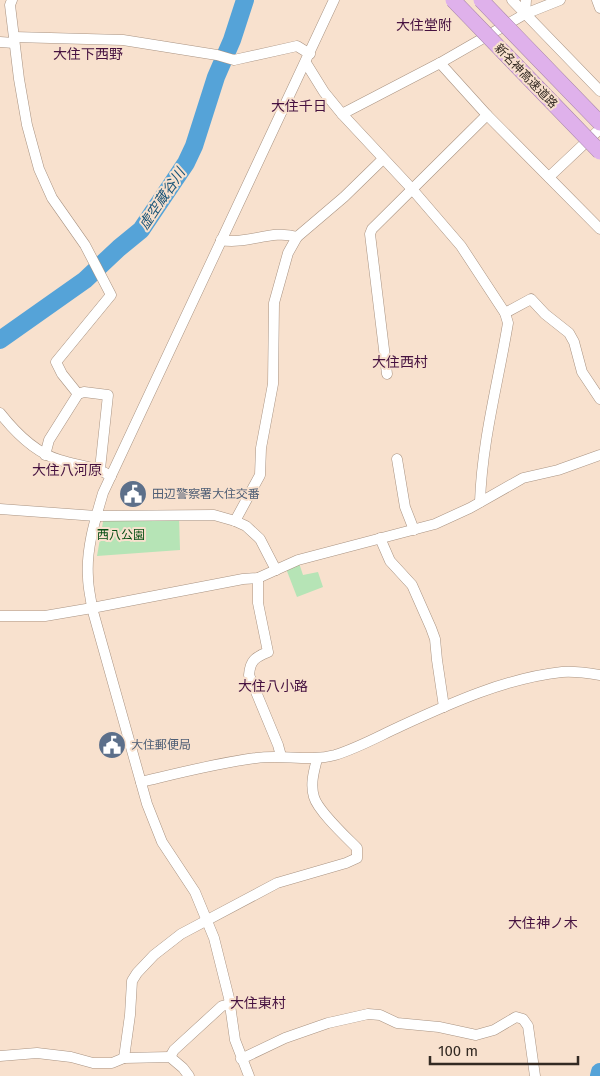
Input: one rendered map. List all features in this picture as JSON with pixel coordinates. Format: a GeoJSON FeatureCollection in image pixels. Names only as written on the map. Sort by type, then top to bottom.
{"type":"FeatureCollection","features":[{"type":"Feature","properties":{"kind":"highway","name":"新名神高速道路"},"geometry":{"type":"LineString","coordinates":[[453,0],[600,152]]}},
{"type":"Feature","properties":{"kind":"highway","name":"新名神高速道路"},"geometry":{"type":"LineString","coordinates":[[481,0],[600,123]]}},
{"type":"Feature","properties":{"kind":"street"},"geometry":{"type":"LineString","coordinates":[[12,0],[10,5],[14,40],[28,125],[39,169],[52,198],[85,245],[111,295],[56,362],[62,374],[78,394]]}},
{"type":"Feature","properties":{"kind":"street"},"geometry":{"type":"LineString","coordinates":[[249,1076],[235,1040],[230,1004],[208,920],[195,892],[162,842],[147,804],[92,608],[88,577],[89,550],[103,493],[334,0]]}},
{"type":"Feature","properties":{"kind":"street"},"geometry":{"type":"LineString","coordinates":[[512,0],[600,91]]}},
{"type":"Feature","properties":{"kind":"street"},"geometry":{"type":"LineString","coordinates":[[525,14],[526,0]]}},
{"type":"Feature","properties":{"kind":"street"},"geometry":{"type":"LineString","coordinates":[[342,114],[525,14],[560,0]]}},
{"type":"Feature","properties":{"kind":"street"},"geometry":{"type":"LineString","coordinates":[[597,0],[600,8]]}},
{"type":"Feature","properties":{"kind":"street"},"geometry":{"type":"LineString","coordinates":[[0,42],[14,40],[123,40],[217,55],[234,60],[296,46],[308,58],[324,92],[412,189],[460,246],[506,314],[508,323],[481,470],[480,502]]}},
{"type":"Feature","properties":{"kind":"street"},"geometry":{"type":"LineString","coordinates":[[440,62],[487,115],[600,229]]}},
{"type":"Feature","properties":{"kind":"street"},"geometry":{"type":"LineString","coordinates":[[387,374],[370,234],[372,229],[487,115]]}},
{"type":"Feature","properties":{"kind":"street"},"geometry":{"type":"LineString","coordinates":[[549,177],[600,129]]}},
{"type":"Feature","properties":{"kind":"street"},"geometry":{"type":"LineString","coordinates":[[235,520],[260,475],[261,448],[273,384],[274,303],[288,254],[297,237],[344,197],[383,159]]}},
{"type":"Feature","properties":{"kind":"street"},"geometry":{"type":"LineString","coordinates":[[221,240],[230,242],[266,236],[291,235],[297,237]]}},
{"type":"Feature","properties":{"kind":"street"},"geometry":{"type":"LineString","coordinates":[[506,314],[531,299],[545,314],[569,333],[574,342],[582,372],[600,399]]}},
{"type":"Feature","properties":{"kind":"street"},"geometry":{"type":"LineString","coordinates":[[45,455],[48,440],[78,394],[84,392],[108,394],[100,469]]}},
{"type":"Feature","properties":{"kind":"street"},"geometry":{"type":"LineString","coordinates":[[0,412],[15,432],[45,455],[100,469],[111,476]]}},
{"type":"Feature","properties":{"kind":"street"},"geometry":{"type":"LineString","coordinates":[[0,616],[45,616],[243,578],[258,578],[298,560],[435,524],[470,508],[523,478],[558,470],[600,455]]}},
{"type":"Feature","properties":{"kind":"street"},"geometry":{"type":"LineString","coordinates":[[397,459],[405,507],[414,530]]}},
{"type":"Feature","properties":{"kind":"street"},"geometry":{"type":"LineString","coordinates":[[0,509],[96,516],[214,514],[235,520],[246,526],[260,539],[276,570]]}},
{"type":"Feature","properties":{"kind":"street"},"geometry":{"type":"LineString","coordinates":[[380,538],[390,561],[412,585],[432,628],[436,639],[436,660],[444,707]]}},
{"type":"Feature","properties":{"kind":"street"},"geometry":{"type":"LineString","coordinates":[[258,578],[258,603],[268,652],[255,658],[250,666],[249,675],[278,745],[280,756]]}},
{"type":"Feature","properties":{"kind":"street"},"geometry":{"type":"LineString","coordinates":[[141,782],[213,765],[256,758],[280,756],[317,759],[356,747],[444,707],[489,690],[529,678],[564,672],[600,674]]}},
{"type":"Feature","properties":{"kind":"street"},"geometry":{"type":"LineString","coordinates":[[124,1058],[130,1015],[132,981],[137,973],[167,944],[277,883],[357,858],[356,848],[334,825],[314,798],[312,778],[317,759]]}},
{"type":"Feature","properties":{"kind":"street"},"geometry":{"type":"LineString","coordinates":[[170,1057],[174,1050],[222,1006],[230,1004]]}},
{"type":"Feature","properties":{"kind":"street"},"geometry":{"type":"LineString","coordinates":[[241,1059],[285,1038],[328,1023],[368,1014],[380,1015],[397,1022],[439,1027],[476,1035],[494,1030],[516,1017],[523,1019],[528,1026],[535,1076]]}},
{"type":"Feature","properties":{"kind":"street"},"geometry":{"type":"LineString","coordinates":[[0,1056],[37,1054],[71,1057],[93,1063],[112,1063],[124,1058],[170,1057],[189,1076]]}},
{"type":"Feature","properties":{"kind":"green space","name":"西八公園"},"geometry":{"type":"Polygon","coordinates":[[[104,516],[179,516],[180,550],[97,556],[104,516]]]}},
{"type":"Feature","properties":{"kind":"green space"},"geometry":{"type":"Polygon","coordinates":[[[298,560],[303,575],[318,572],[323,587],[297,597],[285,566],[298,560]]]}},
{"type":"Feature","properties":{"kind":"waterway","name":"虚空蔵谷川"},"geometry":{"type":"LineString","coordinates":[[0,340],[85,280],[141,230],[186,163],[194,146],[216,77],[232,40],[245,0]]}},
{"type":"Feature","properties":{"kind":"waterway"},"geometry":{"type":"LineString","coordinates":[[599,1076],[600,1072]]}},
{"type":"Feature","properties":{"kind":"place","name":"田辺警察署大住交番"},"geometry":{"type":"Point","coordinates":[133,494]}},
{"type":"Feature","properties":{"kind":"place","name":"大住郵便局"},"geometry":{"type":"Point","coordinates":[112,745]}},
{"type":"Feature","properties":{"kind":"district","name":"大住堂附"},"geometry":{"type":"Point","coordinates":[424,25]}},
{"type":"Feature","properties":{"kind":"district","name":"大住下西野"},"geometry":{"type":"Point","coordinates":[88,54]}},
{"type":"Feature","properties":{"kind":"district","name":"大住千日"},"geometry":{"type":"Point","coordinates":[299,106]}},
{"type":"Feature","properties":{"kind":"district","name":"大住西村"},"geometry":{"type":"Point","coordinates":[400,362]}},
{"type":"Feature","properties":{"kind":"district","name":"大住八河原"},"geometry":{"type":"Point","coordinates":[67,470]}},
{"type":"Feature","properties":{"kind":"district","name":"大住八小路"},"geometry":{"type":"Point","coordinates":[273,686]}},
{"type":"Feature","properties":{"kind":"district","name":"大住神ノ木"},"geometry":{"type":"Point","coordinates":[543,923]}},
{"type":"Feature","properties":{"kind":"district","name":"大住東村"},"geometry":{"type":"Point","coordinates":[258,1003]}}]}
